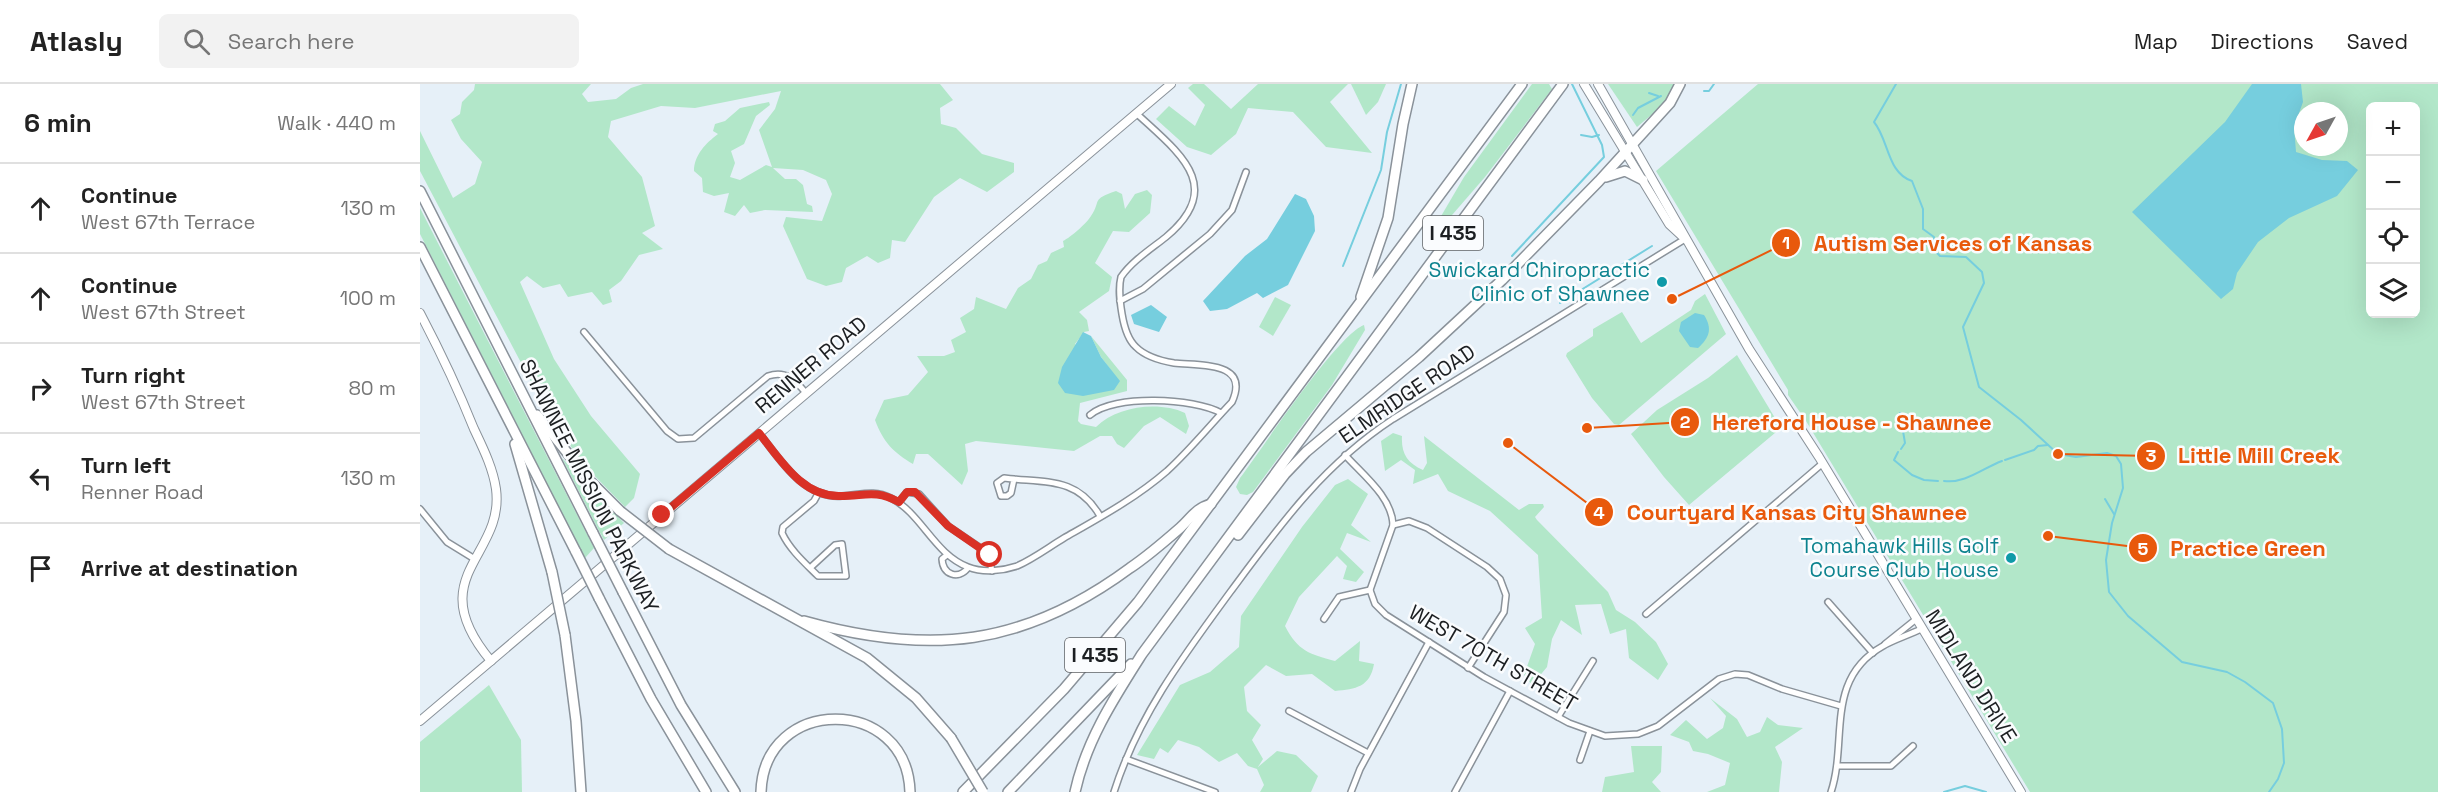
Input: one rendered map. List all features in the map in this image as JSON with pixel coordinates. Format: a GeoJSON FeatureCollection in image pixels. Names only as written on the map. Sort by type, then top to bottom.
{"type":"FeatureCollection","features":[{"type":"Feature","properties":{"kind":"highway"},"geometry":{"type":"LineString","coordinates":[[1358,306],[1388,218],[1395,187],[1403,124],[1412,84]]}},
{"type":"Feature","properties":{"kind":"highway","name":"I 435"},"geometry":{"type":"LineString","coordinates":[[963,792],[1010,748],[1088,663],[1138,602],[1522,84]]}},
{"type":"Feature","properties":{"kind":"highway","name":"I 435"},"geometry":{"type":"LineString","coordinates":[[1008,792],[1142,654],[1563,84]]}},
{"type":"Feature","properties":{"kind":"highway"},"geometry":{"type":"LineString","coordinates":[[1223,546],[1238,535],[1285,474],[1306,452],[1476,305],[1599,182],[1670,103],[1680,84]]}},
{"type":"Feature","properties":{"kind":"highway"},"geometry":{"type":"LineString","coordinates":[[1599,182],[1621,171],[1631,172],[1643,180]]}},
{"type":"Feature","properties":{"kind":"highway","name":"SHAWNEE MISSION PARKWAY"},"geometry":{"type":"LineString","coordinates":[[420,191],[681,705],[735,792]]}},
{"type":"Feature","properties":{"kind":"highway","name":"SHAWNEE MISSION PARKWAY"},"geometry":{"type":"LineString","coordinates":[[420,247],[665,724],[706,792]]}},
{"type":"Feature","properties":{"kind":"highway"},"geometry":{"type":"LineString","coordinates":[[524,399],[589,480],[621,511],[669,549],[804,621],[885,671],[916,698],[951,738],[983,792]]}},
{"type":"Feature","properties":{"kind":"highway"},"geometry":{"type":"LineString","coordinates":[[509,422],[552,572],[565,635],[576,721],[581,792]]}},
{"type":"Feature","properties":{"kind":"highway"},"geometry":{"type":"LineString","coordinates":[[804,621],[847,633],[903,641],[953,640],[997,633],[1039,620],[1101,589],[1158,546],[1199,507],[1211,504]]}},
{"type":"Feature","properties":{"kind":"highway"},"geometry":{"type":"LineString","coordinates":[[1075,792],[1085,757],[1103,716],[1142,654]]}},
{"type":"Feature","properties":{"kind":"highway"},"geometry":{"type":"LineString","coordinates":[[761,792],[767,763],[783,739],[805,724],[833,718],[856,721],[884,736],[904,762],[910,792]]}},
{"type":"Feature","properties":{"kind":"main road","name":"RENNER ROAD"},"geometry":{"type":"LineString","coordinates":[[420,721],[1171,84]]}},
{"type":"Feature","properties":{"kind":"main road","name":"MIDLAND DRIVE"},"geometry":{"type":"LineString","coordinates":[[1584,84],[1670,224],[1685,239]]}},
{"type":"Feature","properties":{"kind":"main road","name":"MIDLAND DRIVE"},"geometry":{"type":"LineString","coordinates":[[1598,84],[1677,218],[1685,239],[1749,348],[1823,463],[1921,630],[2021,792]]}},
{"type":"Feature","properties":{"kind":"main road"},"geometry":{"type":"LineString","coordinates":[[420,313],[454,380],[493,478],[496,501],[493,520],[463,582],[463,610],[473,637],[491,661]]}},
{"type":"Feature","properties":{"kind":"street"},"geometry":{"type":"LineString","coordinates":[[759,433],[795,476],[819,492],[839,496],[875,493],[899,502],[947,555],[968,568],[992,571],[1025,562],[1133,497],[1167,470],[1232,402],[1236,385],[1230,374],[1216,366],[1173,363],[1146,354],[1132,343],[1123,318],[1119,282],[1124,272],[1184,221],[1195,190],[1189,165],[1136,113]]}},
{"type":"Feature","properties":{"kind":"street"},"geometry":{"type":"LineString","coordinates":[[1120,301],[1143,290],[1210,234],[1232,210],[1246,172]]}},
{"type":"Feature","properties":{"kind":"street","name":"ELMRIDGE ROAD"},"geometry":{"type":"LineString","coordinates":[[1114,792],[1126,759],[1150,708],[1189,648],[1299,500],[1345,455],[1393,419],[1685,239]]}},
{"type":"Feature","properties":{"kind":"street"},"geometry":{"type":"LineString","coordinates":[[584,332],[667,431],[681,440],[687,440],[700,434],[768,376],[783,374],[791,378],[806,393]]}},
{"type":"Feature","properties":{"kind":"street"},"geometry":{"type":"LineString","coordinates":[[1090,415],[1097,408],[1141,399],[1206,408],[1221,413]]}},
{"type":"Feature","properties":{"kind":"street"},"geometry":{"type":"LineString","coordinates":[[1324,618],[1339,597],[1370,590],[1393,525],[1387,502],[1345,455]]}},
{"type":"Feature","properties":{"kind":"street"},"geometry":{"type":"LineString","coordinates":[[1646,614],[1823,463]]}},
{"type":"Feature","properties":{"kind":"street"},"geometry":{"type":"LineString","coordinates":[[1014,479],[1053,483],[1077,490],[1093,503],[1100,516]]}},
{"type":"Feature","properties":{"kind":"street"},"geometry":{"type":"LineString","coordinates":[[810,568],[835,545],[842,544],[846,576],[818,576],[810,568],[782,533],[783,527],[814,501],[819,492]]}},
{"type":"Feature","properties":{"kind":"street"},"geometry":{"type":"LineString","coordinates":[[899,502],[907,492],[919,494],[948,526],[988,553],[992,562],[992,571]]}},
{"type":"Feature","properties":{"kind":"street"},"geometry":{"type":"LineString","coordinates":[[420,509],[447,542],[473,558]]}},
{"type":"Feature","properties":{"kind":"street"},"geometry":{"type":"LineString","coordinates":[[1393,525],[1409,521],[1427,528],[1487,567],[1500,579],[1506,595],[1504,612],[1468,668]]}},
{"type":"Feature","properties":{"kind":"street"},"geometry":{"type":"LineString","coordinates":[[947,555],[942,559],[947,573],[955,575],[963,573],[968,568]]}},
{"type":"Feature","properties":{"kind":"street","name":"WEST 70TH STREET"},"geometry":{"type":"LineString","coordinates":[[1370,590],[1379,609],[1468,668],[1558,717],[1590,731],[1616,737],[1645,732],[1668,721],[1719,679],[1735,674],[1748,675],[1790,692],[1841,706]]}},
{"type":"Feature","properties":{"kind":"street"},"geometry":{"type":"LineString","coordinates":[[1828,602],[1873,652]]}},
{"type":"Feature","properties":{"kind":"street"},"geometry":{"type":"LineString","coordinates":[[1831,792],[1837,766],[1841,706],[1850,682],[1873,652],[1915,620]]}},
{"type":"Feature","properties":{"kind":"street"},"geometry":{"type":"LineString","coordinates":[[1885,644],[1895,643],[1921,630]]}},
{"type":"Feature","properties":{"kind":"street"},"geometry":{"type":"LineString","coordinates":[[1351,792],[1368,753],[1429,642]]}},
{"type":"Feature","properties":{"kind":"street"},"geometry":{"type":"LineString","coordinates":[[1558,717],[1593,661]]}},
{"type":"Feature","properties":{"kind":"street"},"geometry":{"type":"LineString","coordinates":[[1455,792],[1510,691]]}},
{"type":"Feature","properties":{"kind":"street"},"geometry":{"type":"LineString","coordinates":[[1289,711],[1368,753]]}},
{"type":"Feature","properties":{"kind":"street"},"geometry":{"type":"LineString","coordinates":[[1580,760],[1590,731]]}},
{"type":"Feature","properties":{"kind":"street"},"geometry":{"type":"LineString","coordinates":[[1837,766],[1891,766],[1913,746]]}},
{"type":"Feature","properties":{"kind":"street"},"geometry":{"type":"LineString","coordinates":[[1126,759],[1215,792]]}},
{"type":"Feature","properties":{"kind":"green space"},"geometry":{"type":"Polygon","coordinates":[[[475,84],[591,84],[582,94],[588,102],[616,99],[631,88],[643,84],[940,84],[953,100],[940,108],[941,124],[956,128],[982,154],[1014,163],[1014,172],[987,192],[960,178],[934,197],[905,242],[892,240],[890,258],[878,263],[867,256],[846,268],[842,282],[826,286],[807,279],[783,226],[786,217],[822,221],[832,194],[826,180],[803,170],[773,168],[785,179],[796,179],[803,185],[807,204],[812,206],[813,212],[765,210],[750,213],[744,205],[735,216],[724,212],[729,193],[714,196],[703,192],[702,178],[694,171],[696,160],[702,150],[718,134],[713,131],[715,124],[725,121],[740,108],[769,102],[770,105],[756,116],[744,144],[731,151],[735,163],[730,177],[740,180],[766,165],[772,167],[759,130],[775,109],[781,91],[695,108],[661,106],[611,121],[608,137],[642,177],[655,226],[642,233],[663,249],[639,255],[621,281],[609,290],[612,302],[603,305],[592,292],[568,297],[560,284],[543,288],[527,276],[520,282],[554,359],[591,416],[640,474],[634,498],[625,507],[584,465],[548,414],[420,171],[420,131],[453,198],[475,184],[482,162],[461,139],[451,120],[460,114],[462,102],[474,90],[475,84]]]}},
{"type":"Feature","properties":{"kind":"green space"},"geometry":{"type":"Polygon","coordinates":[[[1193,84],[1204,84],[1231,109],[1258,84],[1348,84],[1330,102],[1372,153],[1326,147],[1293,112],[1248,108],[1236,134],[1211,155],[1187,147],[1156,119],[1169,106],[1195,126],[1205,105],[1188,88],[1193,84]]]}},
{"type":"Feature","properties":{"kind":"green space"},"geometry":{"type":"Polygon","coordinates":[[[1351,84],[1386,84],[1378,102],[1366,115],[1351,84]]]}},
{"type":"Feature","properties":{"kind":"green space"},"geometry":{"type":"Polygon","coordinates":[[[1532,84],[1549,84],[1552,89],[1485,177],[1433,237],[1430,235],[1464,177],[1532,84]]]}},
{"type":"Feature","properties":{"kind":"green space"},"geometry":{"type":"Polygon","coordinates":[[[1608,84],[1675,84],[1662,106],[1637,127],[1608,84]]]}},
{"type":"Feature","properties":{"kind":"green space"},"geometry":{"type":"Polygon","coordinates":[[[1758,84],[2438,84],[2438,792],[2030,792],[1806,421],[1788,395],[1788,390],[1656,171],[1758,84]]]}},
{"type":"Feature","properties":{"kind":"green space"},"geometry":{"type":"Polygon","coordinates":[[[1147,190],[1152,195],[1150,213],[1129,232],[1113,231],[1095,263],[1112,277],[1109,291],[1079,312],[1087,320],[1089,331],[1084,332],[1075,344],[1119,381],[1101,357],[1091,336],[1127,380],[1127,391],[1080,403],[1078,421],[1081,424],[1096,427],[1115,414],[1127,410],[1163,407],[1185,413],[1189,426],[1186,434],[1160,417],[1144,426],[1124,448],[1117,444],[1112,436],[1100,436],[1074,451],[976,441],[965,444],[968,471],[962,485],[928,454],[916,454],[913,464],[900,456],[886,441],[875,420],[884,400],[908,395],[928,372],[917,356],[944,356],[955,352],[951,340],[966,332],[960,318],[974,309],[976,297],[1006,309],[1018,288],[1031,279],[1038,265],[1047,261],[1051,253],[1064,247],[1063,241],[1089,219],[1100,199],[1116,191],[1122,194],[1125,209],[1135,194],[1147,190]]]}},
{"type":"Feature","properties":{"kind":"green space"},"geometry":{"type":"Polygon","coordinates":[[[420,208],[594,548],[585,558],[420,234],[420,208]]]}},
{"type":"Feature","properties":{"kind":"green space"},"geometry":{"type":"Polygon","coordinates":[[[1705,294],[1726,334],[1619,425],[1614,424],[1592,398],[1566,356],[1567,353],[1593,336],[1593,329],[1622,312],[1641,343],[1691,310],[1695,301],[1705,294]]]}},
{"type":"Feature","properties":{"kind":"green space"},"geometry":{"type":"Polygon","coordinates":[[[1275,297],[1291,305],[1273,336],[1259,327],[1275,297]]]}},
{"type":"Feature","properties":{"kind":"green space"},"geometry":{"type":"Polygon","coordinates":[[[1364,325],[1365,330],[1332,385],[1253,492],[1247,495],[1240,494],[1236,487],[1240,478],[1300,394],[1336,349],[1364,325]]]}},
{"type":"Feature","properties":{"kind":"green space"},"geometry":{"type":"Polygon","coordinates":[[[1737,355],[1781,428],[1689,505],[1631,434],[1657,410],[1708,378],[1737,355]]]}},
{"type":"Feature","properties":{"kind":"green space"},"geometry":{"type":"Polygon","coordinates":[[[1393,433],[1402,436],[1406,457],[1423,470],[1427,463],[1424,436],[1519,510],[1529,504],[1543,504],[1544,507],[1535,517],[1537,520],[1608,592],[1616,610],[1635,622],[1656,642],[1668,664],[1658,680],[1629,658],[1626,629],[1610,634],[1601,604],[1575,605],[1582,635],[1561,620],[1552,639],[1547,667],[1532,685],[1524,675],[1535,644],[1525,628],[1542,618],[1538,555],[1490,511],[1448,491],[1438,474],[1413,484],[1415,470],[1401,460],[1385,471],[1381,441],[1393,433]]]}},
{"type":"Feature","properties":{"kind":"green space"},"geometry":{"type":"Polygon","coordinates":[[[562,458],[624,523],[604,540],[599,531],[562,458]]]}},
{"type":"Feature","properties":{"kind":"green space"},"geometry":{"type":"Polygon","coordinates":[[[1348,479],[1368,494],[1351,525],[1371,542],[1347,533],[1340,549],[1364,572],[1356,582],[1343,579],[1347,566],[1337,556],[1299,597],[1285,626],[1295,641],[1305,650],[1335,661],[1360,641],[1359,661],[1374,664],[1369,678],[1356,688],[1335,691],[1312,674],[1286,676],[1266,665],[1244,687],[1247,711],[1261,725],[1252,740],[1263,759],[1258,767],[1277,751],[1296,755],[1318,776],[1311,792],[1260,792],[1264,785],[1257,769],[1248,766],[1237,753],[1219,762],[1199,747],[1178,740],[1168,753],[1160,748],[1154,759],[1137,755],[1180,685],[1210,672],[1239,647],[1241,616],[1302,527],[1335,485],[1348,479]]]}},
{"type":"Feature","properties":{"kind":"green space"},"geometry":{"type":"Polygon","coordinates":[[[489,685],[521,740],[522,792],[420,792],[420,742],[489,685]]]}},
{"type":"Feature","properties":{"kind":"green space"},"geometry":{"type":"Polygon","coordinates":[[[1710,698],[1737,719],[1747,737],[1760,732],[1767,717],[1778,725],[1803,728],[1775,747],[1782,762],[1779,792],[1707,792],[1725,785],[1730,763],[1693,751],[1689,742],[1670,735],[1686,720],[1707,739],[1723,728],[1726,716],[1710,698]]]}},
{"type":"Feature","properties":{"kind":"green space"},"geometry":{"type":"Polygon","coordinates":[[[1631,746],[1662,746],[1661,772],[1652,782],[1661,792],[1602,792],[1605,777],[1634,772],[1631,746]]]}},
{"type":"Feature","properties":{"kind":"water"},"geometry":{"type":"Polygon","coordinates":[[[2252,84],[2301,84],[2303,102],[2294,102],[2294,156],[2347,161],[2358,170],[2337,196],[2289,218],[2258,242],[2237,273],[2233,289],[2221,299],[2132,212],[2225,122],[2252,84]]]}},
{"type":"Feature","properties":{"kind":"water"},"geometry":{"type":"Polygon","coordinates":[[[1295,194],[1306,199],[1314,216],[1315,231],[1288,285],[1263,298],[1257,293],[1227,309],[1210,311],[1203,301],[1245,256],[1267,239],[1295,194]]]}},
{"type":"Feature","properties":{"kind":"water"},"geometry":{"type":"Polygon","coordinates":[[[1151,305],[1167,317],[1159,332],[1134,324],[1131,315],[1151,305]]]}},
{"type":"Feature","properties":{"kind":"water"},"geometry":{"type":"Polygon","coordinates":[[[1695,313],[1704,315],[1709,329],[1705,341],[1698,348],[1690,347],[1679,331],[1681,322],[1695,313]]]}},
{"type":"Feature","properties":{"kind":"water"},"geometry":{"type":"Polygon","coordinates":[[[1083,332],[1091,336],[1101,357],[1120,381],[1114,390],[1083,396],[1065,393],[1058,383],[1062,367],[1083,332]]]}},
{"type":"Feature","properties":{"kind":"waterway"},"geometry":{"type":"LineString","coordinates":[[1343,266],[1381,170],[1387,132],[1401,84]]}},
{"type":"Feature","properties":{"kind":"waterway"},"geometry":{"type":"LineString","coordinates":[[1512,256],[1604,157],[1602,145],[1572,84]]}},
{"type":"Feature","properties":{"kind":"waterway"},"geometry":{"type":"LineString","coordinates":[[1704,91],[1709,91],[1714,84]]}},
{"type":"Feature","properties":{"kind":"waterway"},"geometry":{"type":"LineString","coordinates":[[1896,84],[1874,122],[1893,164],[1904,177],[1912,181],[1923,209],[1923,229],[1934,237],[1933,249],[1940,256],[1966,257],[1982,272],[1984,283],[1963,327],[1979,387],[2021,420],[2058,454],[2076,457],[2107,453],[2116,456],[2121,464],[2123,488],[2112,523],[2106,560],[2109,592],[2128,616],[2182,662],[2227,672],[2273,703],[2282,729],[2284,763],[2278,779],[2269,792]]}},
{"type":"Feature","properties":{"kind":"waterway"},"geometry":{"type":"LineString","coordinates":[[1649,93],[1658,96]]}},
{"type":"Feature","properties":{"kind":"waterway"},"geometry":{"type":"LineString","coordinates":[[1633,115],[1638,108],[1661,96]]}},
{"type":"Feature","properties":{"kind":"waterway"},"geometry":{"type":"LineString","coordinates":[[1581,135],[1592,137],[1599,135]]}},
{"type":"Feature","properties":{"kind":"waterway"},"geometry":{"type":"LineString","coordinates":[[1560,303],[1652,246]]}},
{"type":"Feature","properties":{"kind":"waterway"},"geometry":{"type":"LineString","coordinates":[[1900,413],[1905,443],[1901,449]]}},
{"type":"Feature","properties":{"kind":"waterway"},"geometry":{"type":"LineString","coordinates":[[2005,460],[2034,450],[2038,446],[2048,445]]}},
{"type":"Feature","properties":{"kind":"waterway"},"geometry":{"type":"LineString","coordinates":[[1898,452],[1894,460],[1912,475],[1924,480],[1938,481]]}},
{"type":"Feature","properties":{"kind":"waterway"},"geometry":{"type":"LineString","coordinates":[[1944,481],[1967,478],[2002,461]]}},
{"type":"Feature","properties":{"kind":"waterway"},"geometry":{"type":"LineString","coordinates":[[2105,499],[2114,514]]}},
{"type":"Feature","properties":{"kind":"waterway"},"geometry":{"type":"LineString","coordinates":[[1944,792],[1965,786],[1986,792]]}},
{"type":"Feature","properties":{"kind":"place","name":"Swickard Chiropractic Clinic of Shawnee"},"geometry":{"type":"Point","coordinates":[1662,282]}},
{"type":"Feature","properties":{"kind":"place","name":"Autism Services of Kansas"},"geometry":{"type":"Point","coordinates":[1672,299]}},
{"type":"Feature","properties":{"kind":"place","name":"Hereford House - Shawnee"},"geometry":{"type":"Point","coordinates":[1587,428]}},
{"type":"Feature","properties":{"kind":"place","name":"Courtyard Kansas City Shawnee"},"geometry":{"type":"Point","coordinates":[1508,443]}},
{"type":"Feature","properties":{"kind":"place","name":"Little Mill Creek"},"geometry":{"type":"Point","coordinates":[2058,454]}},
{"type":"Feature","properties":{"kind":"place","name":"Practice Green"},"geometry":{"type":"Point","coordinates":[2048,536]}},
{"type":"Feature","properties":{"kind":"place","name":"Tomahawk Hills Golf Course Club House"},"geometry":{"type":"Point","coordinates":[2011,558]}},
{"type":"Feature","properties":{"kind":"route"},"geometry":{"type":"LineString","coordinates":[[662,515],[759,433],[795,476],[808,487],[822,494],[839,496],[869,492],[883,494],[899,502],[907,492],[915,492],[948,526],[990,555]]}}]}
